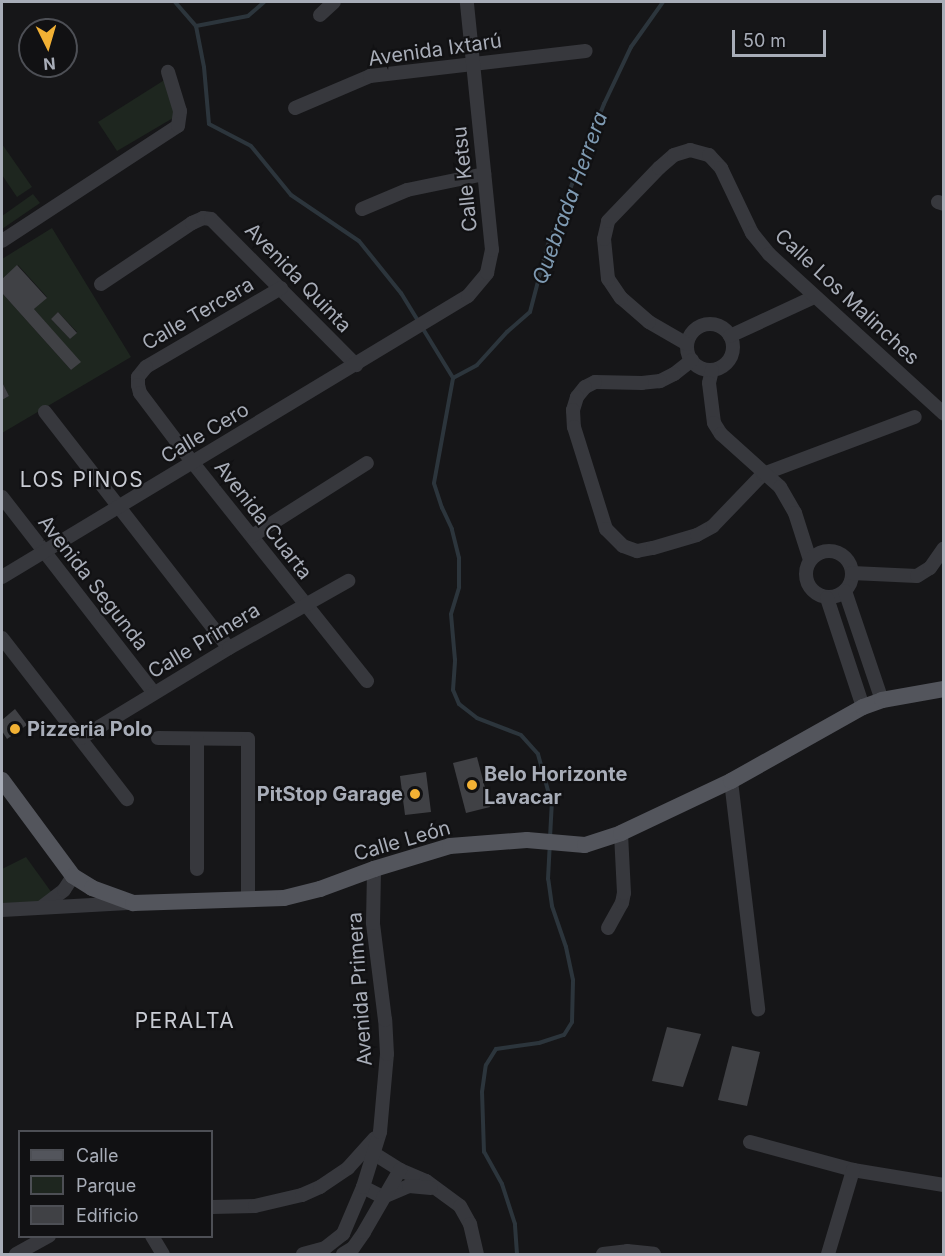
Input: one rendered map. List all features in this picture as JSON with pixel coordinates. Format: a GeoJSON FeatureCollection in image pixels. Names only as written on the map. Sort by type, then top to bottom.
{"type":"FeatureCollection","features":[{"type":"Feature","properties":{"kind":"main road","name":"Calle León"},"geometry":{"type":"LineString","coordinates":[[2,780],[74,876],[92,888],[133,903],[284,898],[320,889],[374,869],[450,846],[527,840],[560,845],[585,845],[621,833],[731,781],[863,707],[882,700],[944,689]]}},
{"type":"Feature","properties":{"kind":"street"},"geometry":{"type":"LineString","coordinates":[[320,15],[334,2]]}},
{"type":"Feature","properties":{"kind":"street","name":"Calle Ketsu"},"geometry":{"type":"LineString","coordinates":[[427,321],[468,296],[487,273],[492,250],[467,2]]}},
{"type":"Feature","properties":{"kind":"street","name":"Avenida Ixtarú"},"geometry":{"type":"LineString","coordinates":[[295,108],[370,76],[586,51]]}},
{"type":"Feature","properties":{"kind":"street"},"geometry":{"type":"LineString","coordinates":[[2,241],[178,126],[180,111],[168,72]]}},
{"type":"Feature","properties":{"kind":"street","name":"Calle Los Malinches"},"geometry":{"type":"LineString","coordinates":[[687,344],[649,322],[621,298],[608,279],[603,239],[608,220],[651,175],[674,155],[690,150],[709,155],[721,168],[752,233],[769,254],[944,414]]}},
{"type":"Feature","properties":{"kind":"street"},"geometry":{"type":"LineString","coordinates":[[362,209],[407,190],[484,174]]}},
{"type":"Feature","properties":{"kind":"street","name":"Avenida Quinta"},"geometry":{"type":"LineString","coordinates":[[101,284],[192,223],[203,218],[211,219],[356,365]]}},
{"type":"Feature","properties":{"kind":"street","name":"Calle Tercera"},"geometry":{"type":"LineString","coordinates":[[138,378],[146,367],[281,288]]}},
{"type":"Feature","properties":{"kind":"street"},"geometry":{"type":"LineString","coordinates":[[730,336],[814,297]]}},
{"type":"Feature","properties":{"kind":"street","name":"Calle Cero"},"geometry":{"type":"LineString","coordinates":[[2,577],[427,321]]}},
{"type":"Feature","properties":{"kind":"street"},"geometry":{"type":"LineString","coordinates":[[706,324],[720,326],[730,336],[733,350],[726,363],[712,370],[705,369],[692,360],[687,344],[694,331],[706,324]]}},
{"type":"Feature","properties":{"kind":"street"},"geometry":{"type":"LineString","coordinates":[[692,360],[674,374],[660,381],[595,382],[585,387],[577,397],[573,410],[574,427],[606,529],[614,540],[623,546],[637,550],[697,535],[713,526],[763,474],[915,417]]}},
{"type":"Feature","properties":{"kind":"street"},"geometry":{"type":"LineString","coordinates":[[712,370],[709,383],[714,423],[721,434],[780,487],[789,499],[810,560]]}},
{"type":"Feature","properties":{"kind":"street","name":"Avenida Cuarta"},"geometry":{"type":"LineString","coordinates":[[138,378],[141,393],[193,463],[367,681]]}},
{"type":"Feature","properties":{"kind":"street"},"geometry":{"type":"LineString","coordinates":[[45,412],[229,648]]}},
{"type":"Feature","properties":{"kind":"street"},"geometry":{"type":"LineString","coordinates":[[252,536],[367,463]]}},
{"type":"Feature","properties":{"kind":"street","name":"Avenida Segunda"},"geometry":{"type":"LineString","coordinates":[[2,497],[154,693]]}},
{"type":"Feature","properties":{"kind":"street"},"geometry":{"type":"LineString","coordinates":[[852,573],[917,576],[930,568],[944,548]]}},
{"type":"Feature","properties":{"kind":"street"},"geometry":{"type":"LineString","coordinates":[[845,591],[827,598],[813,592],[808,586],[805,572],[810,560],[817,554],[833,551],[846,559],[852,573],[845,591],[882,700]]}},
{"type":"Feature","properties":{"kind":"street","name":"Calle Primera"},"geometry":{"type":"LineString","coordinates":[[81,738],[229,648],[348,581]]}},
{"type":"Feature","properties":{"kind":"street"},"geometry":{"type":"LineString","coordinates":[[827,598],[863,707]]}},
{"type":"Feature","properties":{"kind":"street"},"geometry":{"type":"LineString","coordinates":[[2,638],[127,798]]}},
{"type":"Feature","properties":{"kind":"street"},"geometry":{"type":"LineString","coordinates":[[158,738],[248,739],[248,900]]}},
{"type":"Feature","properties":{"kind":"street"},"geometry":{"type":"LineString","coordinates":[[196,869],[197,739]]}},
{"type":"Feature","properties":{"kind":"street"},"geometry":{"type":"LineString","coordinates":[[731,781],[759,1009]]}},
{"type":"Feature","properties":{"kind":"street"},"geometry":{"type":"LineString","coordinates":[[608,928],[622,903],[624,893],[621,833]]}},
{"type":"Feature","properties":{"kind":"street","name":"Avenida Primera"},"geometry":{"type":"LineString","coordinates":[[303,1254],[325,1248],[343,1234],[363,1187],[380,1132],[387,1054],[386,1020],[373,923],[374,869]]}},
{"type":"Feature","properties":{"kind":"street"},"geometry":{"type":"LineString","coordinates":[[41,907],[64,890],[74,876]]}},
{"type":"Feature","properties":{"kind":"street"},"geometry":{"type":"LineString","coordinates":[[2,910],[133,903]]}},
{"type":"Feature","properties":{"kind":"street"},"geometry":{"type":"LineString","coordinates":[[213,1207],[255,1206],[280,1202],[320,1187],[348,1168],[380,1132]]}},
{"type":"Feature","properties":{"kind":"street"},"geometry":{"type":"LineString","coordinates":[[750,1142],[854,1170],[944,1185]]}},
{"type":"Feature","properties":{"kind":"street"},"geometry":{"type":"LineString","coordinates":[[373,1152],[400,1170],[426,1181],[460,1206],[470,1224],[477,1254]]}},
{"type":"Feature","properties":{"kind":"street"},"geometry":{"type":"LineString","coordinates":[[343,1254],[353,1248],[364,1232],[400,1170]]}},
{"type":"Feature","properties":{"kind":"street"},"geometry":{"type":"LineString","coordinates":[[828,1254],[854,1170]]}},
{"type":"Feature","properties":{"kind":"street"},"geometry":{"type":"LineString","coordinates":[[383,1197],[398,1189],[417,1185],[442,1192]]}},
{"type":"Feature","properties":{"kind":"street"},"geometry":{"type":"LineString","coordinates":[[363,1187],[383,1197]]}},
{"type":"Feature","properties":{"kind":"street"},"geometry":{"type":"LineString","coordinates":[[16,1254],[45,1238]]}},
{"type":"Feature","properties":{"kind":"street"},"geometry":{"type":"LineString","coordinates":[[153,1238],[163,1254]]}},
{"type":"Feature","properties":{"kind":"street"},"geometry":{"type":"LineString","coordinates":[[603,1254],[627,1251],[654,1254]]}},
{"type":"Feature","properties":{"kind":"green space"},"geometry":{"type":"Polygon","coordinates":[[[166,79],[174,105],[173,118],[117,151],[98,122],[166,79]]]}},
{"type":"Feature","properties":{"kind":"green space"},"geometry":{"type":"Polygon","coordinates":[[[2,144],[32,187],[17,197],[2,175],[2,144]]]}},
{"type":"Feature","properties":{"kind":"green space"},"geometry":{"type":"Polygon","coordinates":[[[33,194],[40,203],[2,229],[2,216],[33,194]]]}},
{"type":"Feature","properties":{"kind":"green space"},"geometry":{"type":"Polygon","coordinates":[[[52,228],[131,357],[2,433],[2,400],[9,396],[2,382],[2,293],[71,370],[80,362],[34,309],[47,297],[18,265],[2,279],[2,259],[52,228]],[[58,312],[51,319],[70,339],[77,332],[58,312]]]}},
{"type":"Feature","properties":{"kind":"green space"},"geometry":{"type":"Polygon","coordinates":[[[26,857],[52,893],[40,903],[2,903],[2,869],[26,857]]]}},
{"type":"Feature","properties":{"kind":"building"},"geometry":{"type":"Polygon","coordinates":[[[17,265],[47,298],[34,309],[81,362],[71,370],[2,293],[2,279],[17,265]]]}},
{"type":"Feature","properties":{"kind":"building"},"geometry":{"type":"Polygon","coordinates":[[[58,312],[77,333],[70,339],[51,319],[58,312]]]}},
{"type":"Feature","properties":{"kind":"building"},"geometry":{"type":"Polygon","coordinates":[[[2,382],[9,396],[2,400],[2,382]]]}},
{"type":"Feature","properties":{"kind":"building"},"geometry":{"type":"Polygon","coordinates":[[[15,709],[27,725],[7,739],[2,731],[2,720],[15,709]]]}},
{"type":"Feature","properties":{"kind":"building","name":"Belo Horizonte Lavacar"},"geometry":{"type":"Polygon","coordinates":[[[477,757],[490,807],[466,813],[453,763],[477,757]]]}},
{"type":"Feature","properties":{"kind":"building","name":"PitStop Garage"},"geometry":{"type":"Polygon","coordinates":[[[426,772],[431,812],[405,815],[400,776],[426,772]]]}},
{"type":"Feature","properties":{"kind":"building"},"geometry":{"type":"Polygon","coordinates":[[[667,1027],[701,1034],[683,1087],[652,1081],[667,1027]]]}},
{"type":"Feature","properties":{"kind":"building"},"geometry":{"type":"Polygon","coordinates":[[[732,1046],[760,1052],[747,1106],[718,1100],[732,1046]]]}},
{"type":"Feature","properties":{"kind":"waterway"},"geometry":{"type":"LineString","coordinates":[[175,2],[196,26],[204,67],[209,124],[251,146],[291,195],[359,241],[401,293],[453,378]]}},
{"type":"Feature","properties":{"kind":"waterway"},"geometry":{"type":"LineString","coordinates":[[196,26],[248,16],[264,2]]}},
{"type":"Feature","properties":{"kind":"waterway","name":"Quebrada Herrera"},"geometry":{"type":"LineString","coordinates":[[550,838],[552,805],[538,754],[521,735],[477,718],[459,704],[453,690],[455,660],[451,614],[459,587],[459,558],[452,529],[434,483],[453,378],[477,365],[507,332],[530,312],[547,247],[604,104],[631,47],[663,2]]}},
{"type":"Feature","properties":{"kind":"waterway","name":"Quebrada Herrera"},"geometry":{"type":"LineString","coordinates":[[517,1254],[515,1224],[502,1184],[484,1152],[482,1092],[486,1065],[496,1049],[539,1043],[564,1035],[572,1022],[573,980],[566,947],[552,906],[548,879],[550,846]]}},
{"type":"Feature","properties":{"kind":"place","name":"Pizzeria Polo"},"geometry":{"type":"Point","coordinates":[15,729]}},
{"type":"Feature","properties":{"kind":"place","name":"Belo Horizonte Lavacar"},"geometry":{"type":"Point","coordinates":[472,785]}},
{"type":"Feature","properties":{"kind":"place","name":"PitStop Garage"},"geometry":{"type":"Point","coordinates":[415,794]}},
{"type":"Feature","properties":{"kind":"district","name":"LOS PINOS"},"geometry":{"type":"Point","coordinates":[82,480]}},
{"type":"Feature","properties":{"kind":"district","name":"PERALTA"},"geometry":{"type":"Point","coordinates":[185,1021]}}]}
